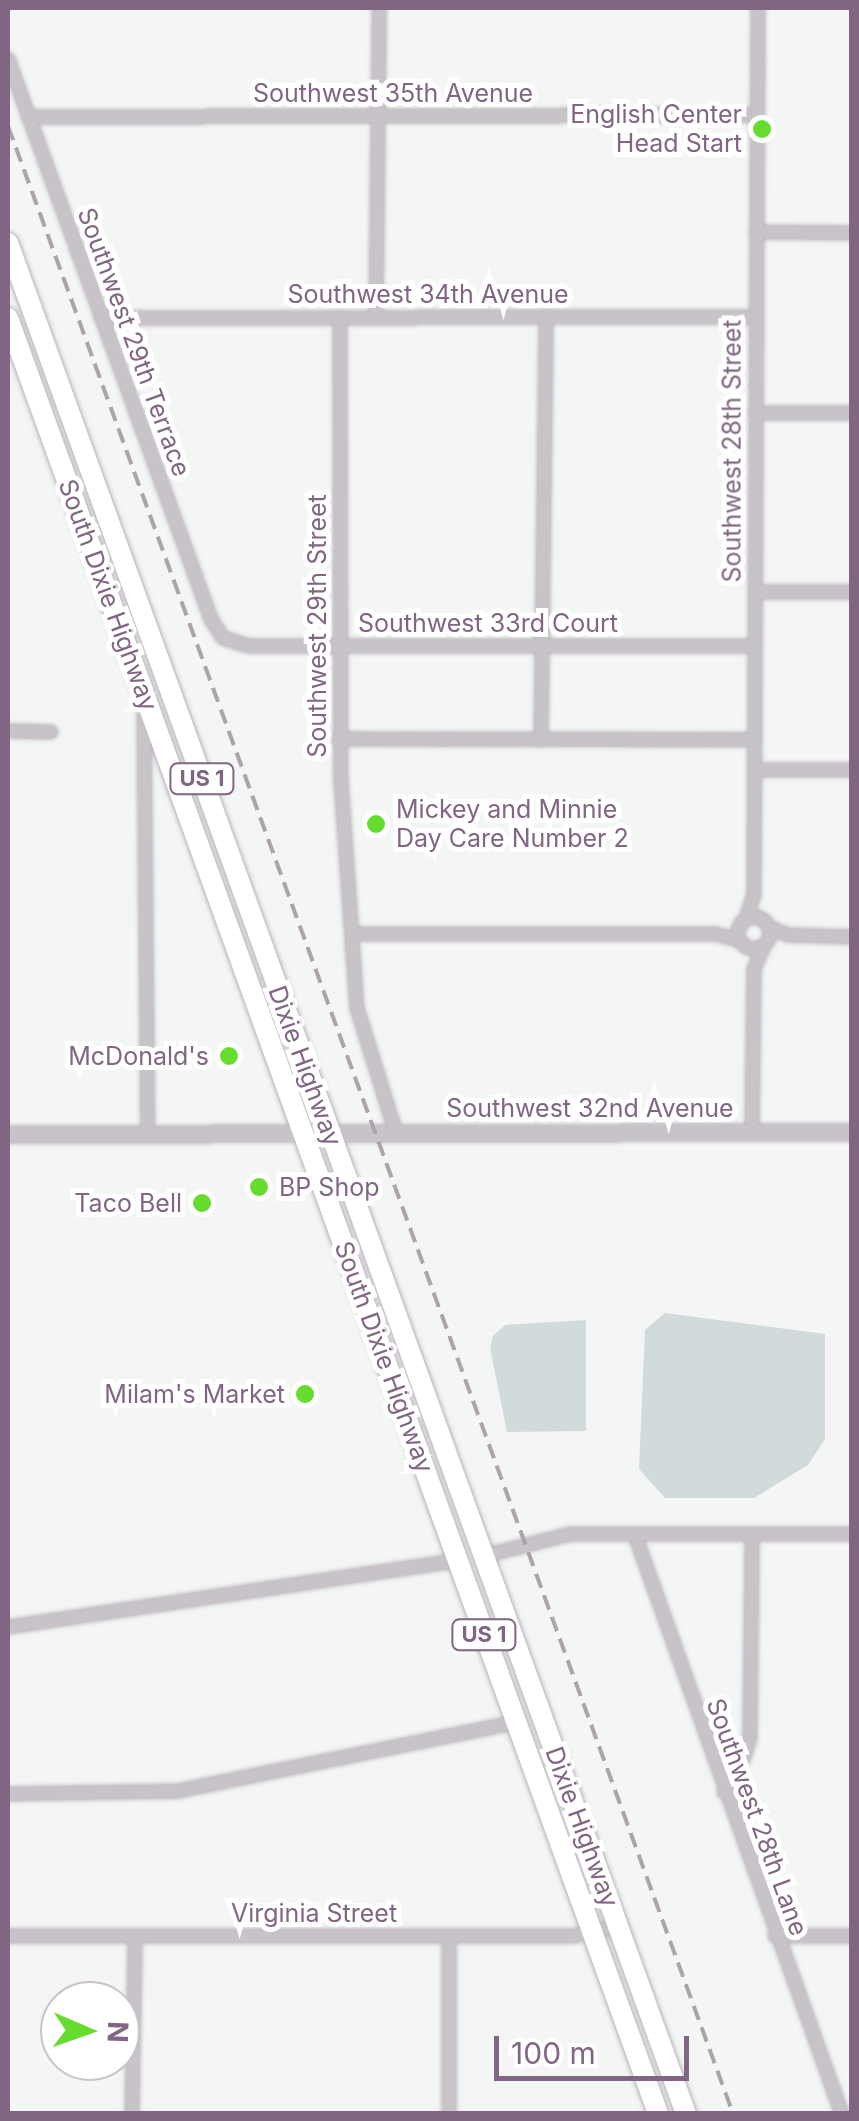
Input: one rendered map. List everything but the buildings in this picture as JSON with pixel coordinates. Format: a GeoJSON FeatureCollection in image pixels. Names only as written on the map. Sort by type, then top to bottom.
{"type":"FeatureCollection","features":[{"type":"Feature","properties":{"kind":"highway","name":"Dixie Highway"},"geometry":{"type":"LineString","coordinates":[[8,243],[686,2114]]}},
{"type":"Feature","properties":{"kind":"highway","name":"South Dixie Highway"},"geometry":{"type":"LineString","coordinates":[[8,318],[658,2114]]}},
{"type":"Feature","properties":{"kind":"street"},"geometry":{"type":"LineString","coordinates":[[376,317],[378,8]]}},
{"type":"Feature","properties":{"kind":"street","name":"Southwest 28th Street"},"geometry":{"type":"LineString","coordinates":[[752,1132],[754,969],[743,933],[754,894],[758,8]]}},
{"type":"Feature","properties":{"kind":"street","name":"Southwest 29th Terrace"},"geometry":{"type":"LineString","coordinates":[[8,58],[210,618],[224,638]]}},
{"type":"Feature","properties":{"kind":"street","name":"Southwest 35th Avenue"},"geometry":{"type":"LineString","coordinates":[[28,117],[757,114]]}},
{"type":"Feature","properties":{"kind":"street"},"geometry":{"type":"LineString","coordinates":[[756,232],[852,232]]}},
{"type":"Feature","properties":{"kind":"street"},"geometry":{"type":"LineString","coordinates":[[541,740],[546,316]]}},
{"type":"Feature","properties":{"kind":"street","name":"Southwest 29th Street"},"geometry":{"type":"LineString","coordinates":[[340,317],[339,740],[354,934]]}},
{"type":"Feature","properties":{"kind":"street","name":"Southwest 34th Avenue"},"geometry":{"type":"LineString","coordinates":[[101,318],[755,318]]}},
{"type":"Feature","properties":{"kind":"street"},"geometry":{"type":"LineString","coordinates":[[755,414],[852,413]]}},
{"type":"Feature","properties":{"kind":"street"},"geometry":{"type":"LineString","coordinates":[[754,592],[852,592]]}},
{"type":"Feature","properties":{"kind":"street","name":"Southwest 33rd Court"},"geometry":{"type":"LineString","coordinates":[[224,638],[250,646],[754,646]]}},
{"type":"Feature","properties":{"kind":"street"},"geometry":{"type":"LineString","coordinates":[[144,698],[148,1133]]}},
{"type":"Feature","properties":{"kind":"street"},"geometry":{"type":"LineString","coordinates":[[8,732],[51,732]]}},
{"type":"Feature","properties":{"kind":"street"},"geometry":{"type":"LineString","coordinates":[[339,740],[754,740]]}},
{"type":"Feature","properties":{"kind":"street"},"geometry":{"type":"LineString","coordinates":[[754,770],[852,770]]}},
{"type":"Feature","properties":{"kind":"street"},"geometry":{"type":"LineString","coordinates":[[146,785],[158,774],[171,772]]}},
{"type":"Feature","properties":{"kind":"street","name":"Southwest 28th Street"},"geometry":{"type":"LineString","coordinates":[[754,894],[766,924],[766,944],[754,969]]}},
{"type":"Feature","properties":{"kind":"street"},"geometry":{"type":"LineString","coordinates":[[396,1133],[359,1022],[354,934],[716,934],[743,933],[766,924],[788,934],[852,937]]}},
{"type":"Feature","properties":{"kind":"street"},"geometry":{"type":"LineString","coordinates":[[743,933],[766,944],[788,934]]}},
{"type":"Feature","properties":{"kind":"street","name":"Southwest 32nd Avenue"},"geometry":{"type":"LineString","coordinates":[[8,1134],[852,1132]]}},
{"type":"Feature","properties":{"kind":"street","name":"Southwest 28th Lane"},"geometry":{"type":"LineString","coordinates":[[635,1534],[775,1936],[842,2114]]}},
{"type":"Feature","properties":{"kind":"street"},"geometry":{"type":"LineString","coordinates":[[724,1792],[744,1757],[750,1737],[752,1534]]}},
{"type":"Feature","properties":{"kind":"street"},"geometry":{"type":"LineString","coordinates":[[484,1556],[550,1536],[852,1534]]}},
{"type":"Feature","properties":{"kind":"street"},"geometry":{"type":"LineString","coordinates":[[8,1626],[458,1561]]}},
{"type":"Feature","properties":{"kind":"street"},"geometry":{"type":"LineString","coordinates":[[8,1794],[178,1791],[516,1722]]}},
{"type":"Feature","properties":{"kind":"street","name":"Virginia Street"},"geometry":{"type":"LineString","coordinates":[[8,1936],[449,1936],[592,1933],[618,1926]]}},
{"type":"Feature","properties":{"kind":"street"},"geometry":{"type":"LineString","coordinates":[[132,2114],[135,1936]]}},
{"type":"Feature","properties":{"kind":"street"},"geometry":{"type":"LineString","coordinates":[[449,1936],[449,2114]]}},
{"type":"Feature","properties":{"kind":"street"},"geometry":{"type":"LineString","coordinates":[[775,1936],[852,1936]]}},
{"type":"Feature","properties":{"kind":"street"},"geometry":{"type":"LineString","coordinates":[[644,2114],[646,2079]]}},
{"type":"Feature","properties":{"kind":"shaded area"},"geometry":{"type":"Polygon","coordinates":[[[665,1313],[825,1334],[825,1439],[808,1465],[754,1498],[665,1498],[639,1469],[645,1330],[665,1313]]]}},
{"type":"Feature","properties":{"kind":"shaded area"},"geometry":{"type":"Polygon","coordinates":[[[586,1320],[586,1431],[507,1432],[490,1348],[493,1336],[505,1325],[586,1320]]]}},
{"type":"Feature","properties":{"kind":"railway"},"geometry":{"type":"LineString","coordinates":[[8,126],[733,2114]]}},
{"type":"Feature","properties":{"kind":"place","name":"English Center Head Start"},"geometry":{"type":"Point","coordinates":[762,129]}},
{"type":"Feature","properties":{"kind":"place","name":"Mickey and Minnie Day Care Number 2"},"geometry":{"type":"Point","coordinates":[376,824]}},
{"type":"Feature","properties":{"kind":"place","name":"McDonald's"},"geometry":{"type":"Point","coordinates":[229,1056]}},
{"type":"Feature","properties":{"kind":"place","name":"BP Shop"},"geometry":{"type":"Point","coordinates":[259,1187]}},
{"type":"Feature","properties":{"kind":"place","name":"Taco Bell"},"geometry":{"type":"Point","coordinates":[202,1203]}},
{"type":"Feature","properties":{"kind":"place","name":"Milam's Market"},"geometry":{"type":"Point","coordinates":[305,1394]}}]}
